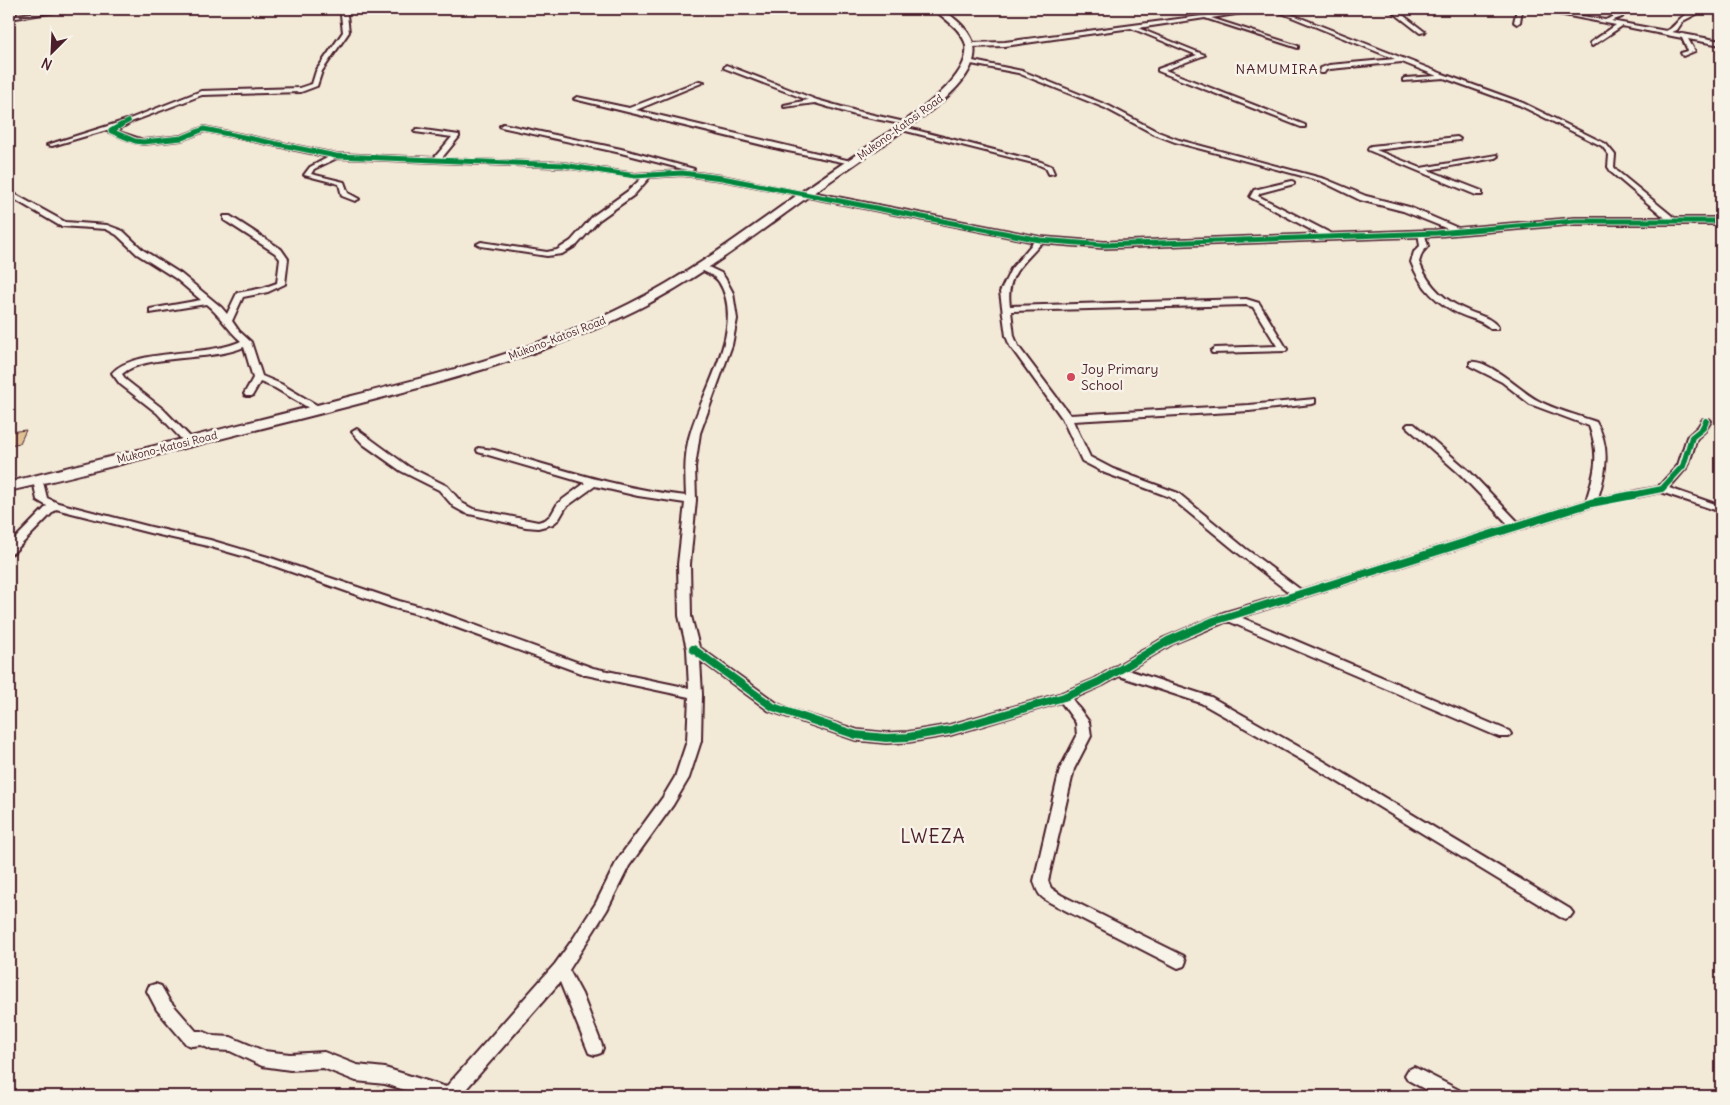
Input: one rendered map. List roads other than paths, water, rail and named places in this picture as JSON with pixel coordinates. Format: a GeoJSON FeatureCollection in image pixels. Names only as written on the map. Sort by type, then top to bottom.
{"type":"FeatureCollection","features":[{"type":"Feature","properties":{"kind":"main road"},"geometry":{"type":"LineString","coordinates":[[938,9],[950,16],[963,29],[970,45]]}},
{"type":"Feature","properties":{"kind":"main road","name":"Mukono-Katosi Road"},"geometry":{"type":"LineString","coordinates":[[9,487],[456,374],[561,338],[608,318],[648,299],[701,267],[903,125],[958,82],[968,62],[970,45]]}},
{"type":"Feature","properties":{"kind":"street"},"geometry":{"type":"LineString","coordinates":[[36,9],[45,13]]}},
{"type":"Feature","properties":{"kind":"street"},"geometry":{"type":"LineString","coordinates":[[9,18],[73,9]]}},
{"type":"Feature","properties":{"kind":"street"},"geometry":{"type":"LineString","coordinates":[[50,145],[129,121],[201,93],[301,90],[315,85],[319,71],[346,32],[344,15],[346,9]]}},
{"type":"Feature","properties":{"kind":"street"},"geometry":{"type":"LineString","coordinates":[[914,9],[938,9]]}},
{"type":"Feature","properties":{"kind":"street"},"geometry":{"type":"LineString","coordinates":[[970,45],[1005,44],[1263,9]]}},
{"type":"Feature","properties":{"kind":"street"},"geometry":{"type":"LineString","coordinates":[[1274,9],[1402,60],[1521,104],[1604,145],[1612,152],[1614,158],[1611,167],[1614,172],[1673,220]]}},
{"type":"Feature","properties":{"kind":"street"},"geometry":{"type":"LineString","coordinates":[[1392,9],[1422,32]]}},
{"type":"Feature","properties":{"kind":"street"},"geometry":{"type":"LineString","coordinates":[[1516,22],[1519,9]]}},
{"type":"Feature","properties":{"kind":"street"},"geometry":{"type":"LineString","coordinates":[[1536,9],[1553,10],[1620,25],[1721,43]]}},
{"type":"Feature","properties":{"kind":"street"},"geometry":{"type":"LineString","coordinates":[[1605,22],[1620,16],[1625,9]]}},
{"type":"Feature","properties":{"kind":"street"},"geometry":{"type":"LineString","coordinates":[[1667,33],[1675,29],[1681,20],[1704,9]]}},
{"type":"Feature","properties":{"kind":"street"},"geometry":{"type":"LineString","coordinates":[[1203,16],[1296,47]]}},
{"type":"Feature","properties":{"kind":"street"},"geometry":{"type":"LineString","coordinates":[[1592,44],[1620,25]]}},
{"type":"Feature","properties":{"kind":"street"},"geometry":{"type":"LineString","coordinates":[[1130,27],[1202,55],[1160,70],[1303,126]]}},
{"type":"Feature","properties":{"kind":"street"},"geometry":{"type":"LineString","coordinates":[[1683,54],[1692,51],[1685,37]]}},
{"type":"Feature","properties":{"kind":"street"},"geometry":{"type":"LineString","coordinates":[[1322,72],[1323,69],[1329,67],[1402,60]]}},
{"type":"Feature","properties":{"kind":"street"},"geometry":{"type":"LineString","coordinates":[[968,62],[1015,70],[1107,107],[1156,133],[1177,141],[1323,180],[1363,198],[1406,208],[1461,231]]}},
{"type":"Feature","properties":{"kind":"street"},"geometry":{"type":"LineString","coordinates":[[726,67],[815,101],[1039,163],[1049,167],[1051,173]]}},
{"type":"Feature","properties":{"kind":"street"},"geometry":{"type":"LineString","coordinates":[[1405,80],[1444,76]]}},
{"type":"Feature","properties":{"kind":"street"},"geometry":{"type":"LineString","coordinates":[[630,110],[701,82]]}},
{"type":"Feature","properties":{"kind":"street"},"geometry":{"type":"LineString","coordinates":[[772,94],[790,91]]}},
{"type":"Feature","properties":{"kind":"street"},"geometry":{"type":"LineString","coordinates":[[577,99],[630,110],[790,150],[852,162]]}},
{"type":"Feature","properties":{"kind":"street"},"geometry":{"type":"LineString","coordinates":[[786,106],[815,101]]}},
{"type":"Feature","properties":{"kind":"street"},"geometry":{"type":"LineString","coordinates":[[129,121],[111,131],[135,142],[182,138],[204,129],[336,156],[563,165],[635,176],[682,173],[709,176],[1040,240],[1104,245],[1421,234],[1575,221],[1721,221]]}},
{"type":"Feature","properties":{"kind":"street"},"geometry":{"type":"LineString","coordinates":[[503,126],[647,157],[690,168],[709,176]]}},
{"type":"Feature","properties":{"kind":"street"},"geometry":{"type":"LineString","coordinates":[[417,131],[457,136],[436,160]]}},
{"type":"Feature","properties":{"kind":"street"},"geometry":{"type":"LineString","coordinates":[[1457,139],[1371,148],[1419,170],[1479,193]]}},
{"type":"Feature","properties":{"kind":"street"},"geometry":{"type":"LineString","coordinates":[[336,156],[312,168],[307,175],[342,183],[345,194],[355,199]]}},
{"type":"Feature","properties":{"kind":"street"},"geometry":{"type":"LineString","coordinates":[[1419,170],[1495,156]]}},
{"type":"Feature","properties":{"kind":"street"},"geometry":{"type":"LineString","coordinates":[[481,244],[547,254],[559,252],[574,243],[596,218],[632,193],[648,175]]}},
{"type":"Feature","properties":{"kind":"street"},"geometry":{"type":"LineString","coordinates":[[1292,183],[1257,192],[1254,197],[1331,238]]}},
{"type":"Feature","properties":{"kind":"street"},"geometry":{"type":"LineString","coordinates":[[9,192],[63,224],[113,229],[140,252],[178,276],[218,309],[236,333],[247,342],[258,378],[250,394]]}},
{"type":"Feature","properties":{"kind":"street"},"geometry":{"type":"LineString","coordinates":[[227,218],[278,251],[284,259],[281,284],[240,295],[228,321]]}},
{"type":"Feature","properties":{"kind":"street"},"geometry":{"type":"LineString","coordinates":[[1421,234],[1424,246],[1418,252],[1415,262],[1426,284],[1444,303],[1488,322],[1494,327]]}},
{"type":"Feature","properties":{"kind":"street"},"geometry":{"type":"LineString","coordinates":[[1040,240],[1010,275],[1004,292],[1010,336],[1014,346],[1067,418],[1086,459],[1109,471],[1174,495],[1242,551],[1300,595]]}},
{"type":"Feature","properties":{"kind":"street"},"geometry":{"type":"LineString","coordinates":[[155,991],[163,1005],[192,1039],[202,1038],[212,1043],[231,1044],[262,1058],[290,1062],[324,1060],[356,1073],[385,1076],[449,1096],[561,968],[579,944],[602,906],[623,863],[668,801],[682,778],[694,740],[696,694],[693,649],[685,616],[684,564],[690,500],[690,467],[695,433],[728,346],[733,319],[729,293],[722,280],[718,275],[701,267]]}},
{"type":"Feature","properties":{"kind":"street"},"geometry":{"type":"LineString","coordinates":[[154,311],[207,301]]}},
{"type":"Feature","properties":{"kind":"street"},"geometry":{"type":"LineString","coordinates":[[1007,309],[1246,302],[1256,305],[1283,349],[1216,351]]}},
{"type":"Feature","properties":{"kind":"street"},"geometry":{"type":"LineString","coordinates":[[190,442],[160,411],[123,382],[117,373],[118,370],[139,362],[224,352],[247,342]]}},
{"type":"Feature","properties":{"kind":"street"},"geometry":{"type":"LineString","coordinates":[[1473,364],[1505,380],[1533,402],[1593,424],[1603,454],[1599,478],[1590,503]]}},
{"type":"Feature","properties":{"kind":"street"},"geometry":{"type":"LineString","coordinates":[[258,378],[278,386],[318,410]]}},
{"type":"Feature","properties":{"kind":"street"},"geometry":{"type":"LineString","coordinates":[[1067,418],[1249,408],[1312,401]]}},
{"type":"Feature","properties":{"kind":"street"},"geometry":{"type":"LineString","coordinates":[[1662,489],[1683,466],[1692,437],[1702,429],[1706,421]]}},
{"type":"Feature","properties":{"kind":"street"},"geometry":{"type":"LineString","coordinates":[[1411,426],[1465,473],[1516,526]]}},
{"type":"Feature","properties":{"kind":"street"},"geometry":{"type":"LineString","coordinates":[[357,432],[367,442],[405,469],[443,488],[458,505],[469,511],[526,524],[538,525],[549,522],[556,517],[562,505],[592,482]]}},
{"type":"Feature","properties":{"kind":"street"},"geometry":{"type":"LineString","coordinates":[[482,450],[508,456],[592,482],[648,494],[690,500]]}},
{"type":"Feature","properties":{"kind":"street"},"geometry":{"type":"LineString","coordinates":[[38,480],[42,500],[54,505],[150,530],[206,542],[264,559],[395,604],[429,613],[590,672],[696,694]]}},
{"type":"Feature","properties":{"kind":"street"},"geometry":{"type":"LineString","coordinates":[[693,649],[773,706],[806,720],[872,737],[908,737],[950,730],[1064,697],[1099,682],[1168,641],[1228,616],[1590,503],[1662,489],[1721,510]]}},
{"type":"Feature","properties":{"kind":"street"},"geometry":{"type":"LineString","coordinates":[[9,551],[54,505]]}},
{"type":"Feature","properties":{"kind":"street"},"geometry":{"type":"LineString","coordinates":[[1228,616],[1504,734]]}},
{"type":"Feature","properties":{"kind":"street"},"geometry":{"type":"LineString","coordinates":[[1116,671],[1183,691],[1206,700],[1310,759],[1566,913]]}},
{"type":"Feature","properties":{"kind":"street"},"geometry":{"type":"LineString","coordinates":[[1064,697],[1082,722],[1084,736],[1067,769],[1040,881],[1043,888],[1056,899],[1178,961]]}},
{"type":"Feature","properties":{"kind":"street"},"geometry":{"type":"LineString","coordinates":[[561,968],[574,994],[595,1048]]}},
{"type":"Feature","properties":{"kind":"street"},"geometry":{"type":"LineString","coordinates":[[1414,1074],[1452,1096]]}},
{"type":"Feature","properties":{"kind":"place","name":"Joy Primary School"},"geometry":{"type":"Point","coordinates":[1071,377]}},
{"type":"Feature","properties":{"kind":"district","name":"NAMUMIRA"},"geometry":{"type":"Point","coordinates":[1277,69]}},
{"type":"Feature","properties":{"kind":"district","name":"LWEZA"},"geometry":{"type":"Point","coordinates":[933,836]}}]}
